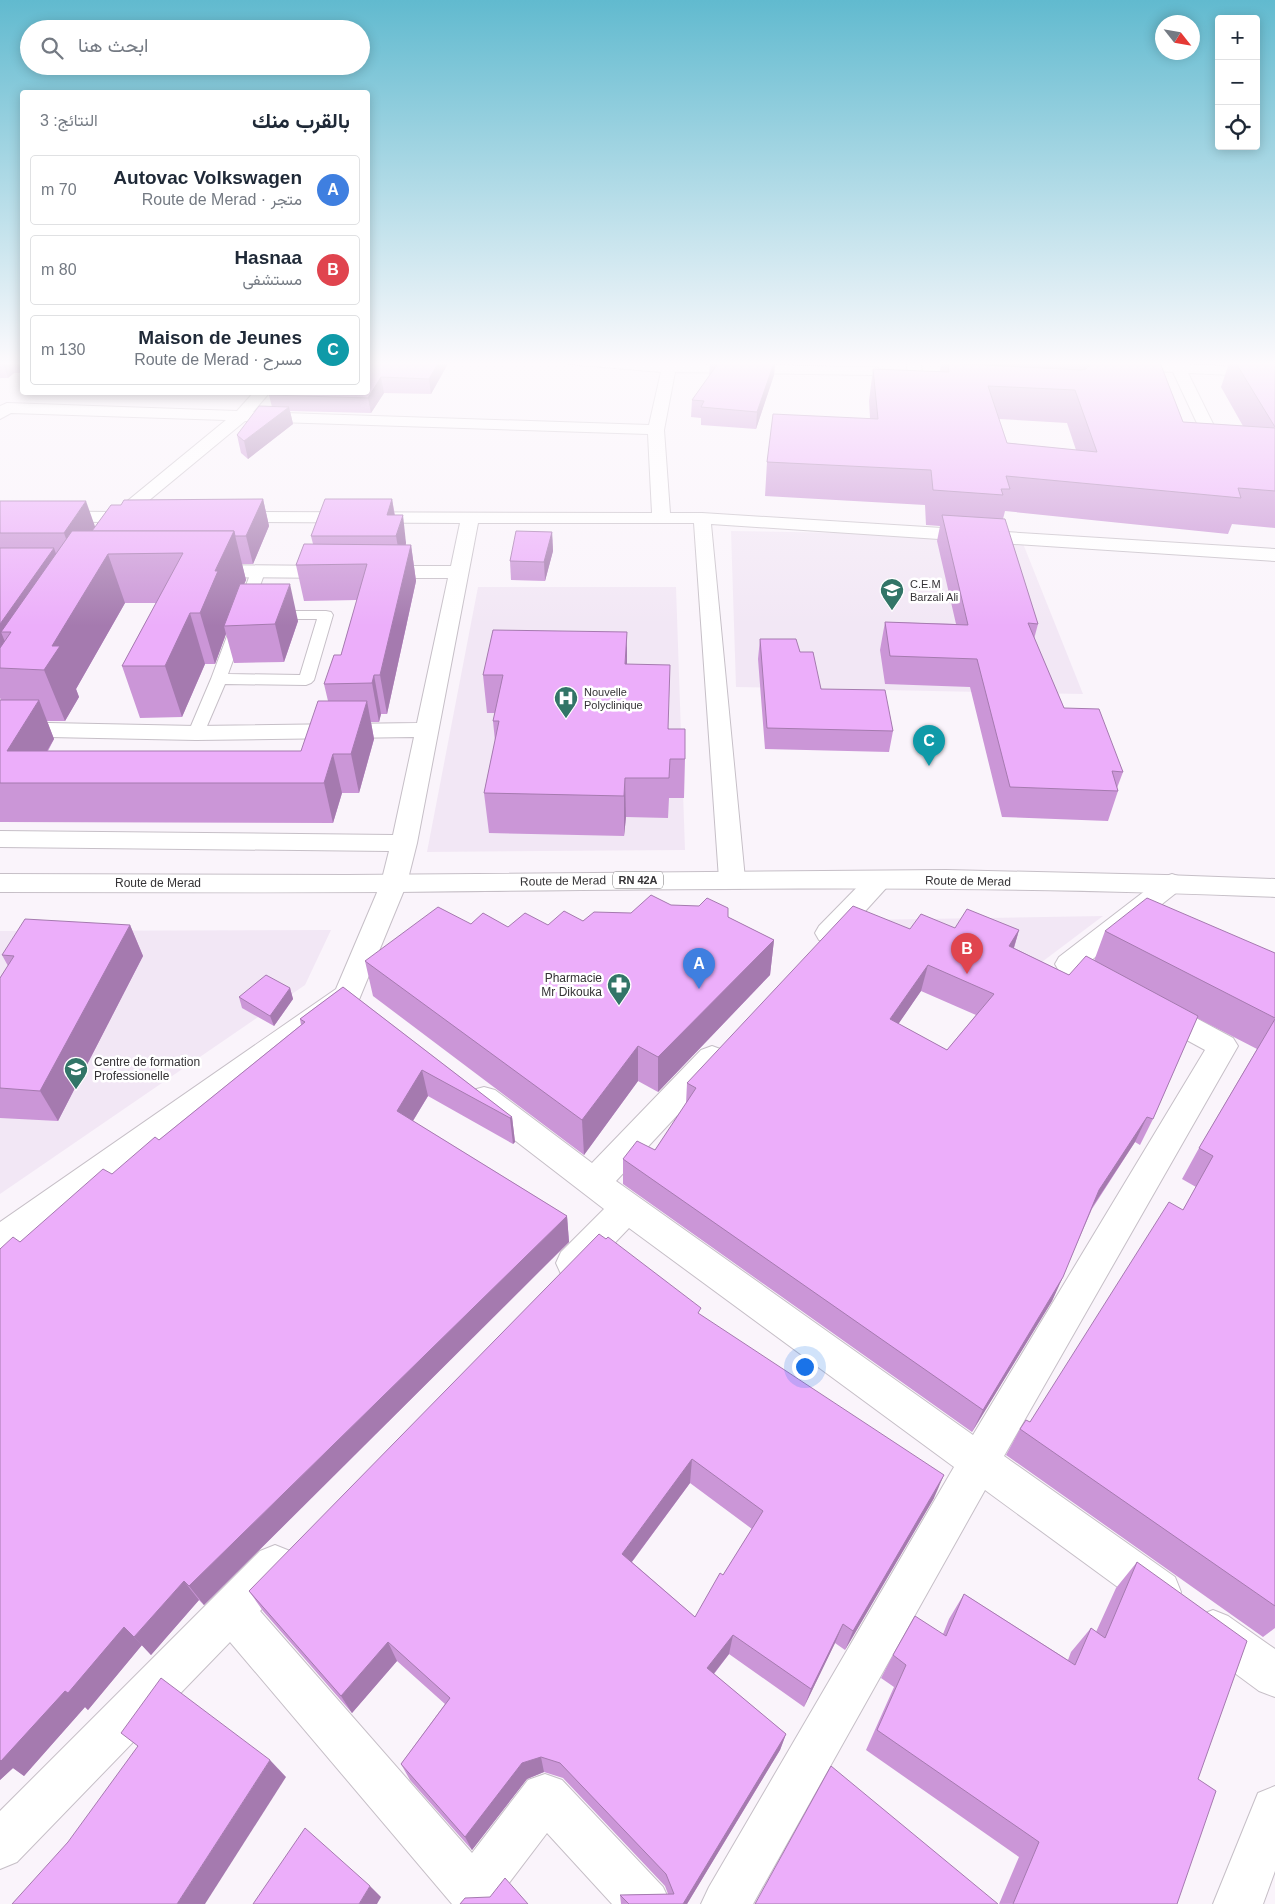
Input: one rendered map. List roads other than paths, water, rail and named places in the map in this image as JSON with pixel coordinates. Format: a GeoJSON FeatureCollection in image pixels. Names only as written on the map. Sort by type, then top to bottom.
{"type":"FeatureCollection","features":[{"type":"Feature","properties":{"kind":"street"},"geometry":{"type":"LineString","coordinates":[[103,540],[118,516],[200,449]]}},
{"type":"Feature","properties":{"kind":"street"},"geometry":{"type":"LineString","coordinates":[[657,449],[661,517]]}},
{"type":"Feature","properties":{"kind":"street"},"geometry":{"type":"LineString","coordinates":[[0,516],[162,516]]}},
{"type":"Feature","properties":{"kind":"street"},"geometry":{"type":"LineString","coordinates":[[212,516],[702,518],[1020,540],[1275,554]]}},
{"type":"Feature","properties":{"kind":"street"},"geometry":{"type":"LineString","coordinates":[[0,1241],[360,1004],[404,843],[470,517]]}},
{"type":"Feature","properties":{"kind":"street"},"geometry":{"type":"LineString","coordinates":[[702,518],[732,879]]}},
{"type":"Feature","properties":{"kind":"street"},"geometry":{"type":"LineString","coordinates":[[190,571],[459,572]]}},
{"type":"Feature","properties":{"kind":"street"},"geometry":{"type":"LineString","coordinates":[[0,729],[196,733],[427,730]]}},
{"type":"Feature","properties":{"kind":"street"},"geometry":{"type":"LineString","coordinates":[[0,839],[404,843]]}},
{"type":"Feature","properties":{"kind":"street","name":"Route de Merad"},"geometry":{"type":"LineString","coordinates":[[0,883],[394,883],[732,879],[1172,883],[1275,888]]}},
{"type":"Feature","properties":{"kind":"street"},"geometry":{"type":"LineString","coordinates":[[811,952],[879,880]]}},
{"type":"Feature","properties":{"kind":"street"},"geometry":{"type":"LineString","coordinates":[[726,1904],[979,1462],[1223,1046],[1069,964],[1172,883]]}},
{"type":"Feature","properties":{"kind":"street"},"geometry":{"type":"LineString","coordinates":[[594,1183],[730,1039]]}},
{"type":"Feature","properties":{"kind":"street"},"geometry":{"type":"LineString","coordinates":[[459,1080],[627,1208],[1275,1675]]}},
{"type":"Feature","properties":{"kind":"street"},"geometry":{"type":"LineString","coordinates":[[550,1286],[627,1208]]}},
{"type":"Feature","properties":{"kind":"street"},"geometry":{"type":"LineString","coordinates":[[0,1844],[300,1540]]}},
{"type":"Feature","properties":{"kind":"street"},"geometry":{"type":"LineString","coordinates":[[231,1610],[473,1891],[545,1797],[646,1904]]}},
{"type":"Feature","properties":{"kind":"street"},"geometry":{"type":"LineString","coordinates":[[1238,1904],[1275,1810]]}},
{"type":"Feature","properties":{"kind":"lane"},"geometry":{"type":"LineString","coordinates":[[196,733],[219,679],[258,572]]}},
{"type":"Feature","properties":{"kind":"lane"},"geometry":{"type":"LineString","coordinates":[[219,679],[306,680],[326,615],[242,615]]}},
{"type":"Feature","properties":{"kind":"place","name":"C.E.M Barzali Ali"},"geometry":{"type":"Point","coordinates":[892,611]}},
{"type":"Feature","properties":{"kind":"place","name":"Nouvelle Polyclinique"},"geometry":{"type":"Point","coordinates":[566,719]}},
{"type":"Feature","properties":{"kind":"place","name":"Maison de Jeunes"},"geometry":{"type":"Point","coordinates":[929,766]}},
{"type":"Feature","properties":{"kind":"place","name":"Hasnaa"},"geometry":{"type":"Point","coordinates":[967,974]}},
{"type":"Feature","properties":{"kind":"place","name":"Autovac Volkswagen"},"geometry":{"type":"Point","coordinates":[699,989]}},
{"type":"Feature","properties":{"kind":"place","name":"Pharmacie Mr Dikouka"},"geometry":{"type":"Point","coordinates":[619,1006]}},
{"type":"Feature","properties":{"kind":"place","name":"Centre de formation Professionelle"},"geometry":{"type":"Point","coordinates":[76,1090]}}]}
